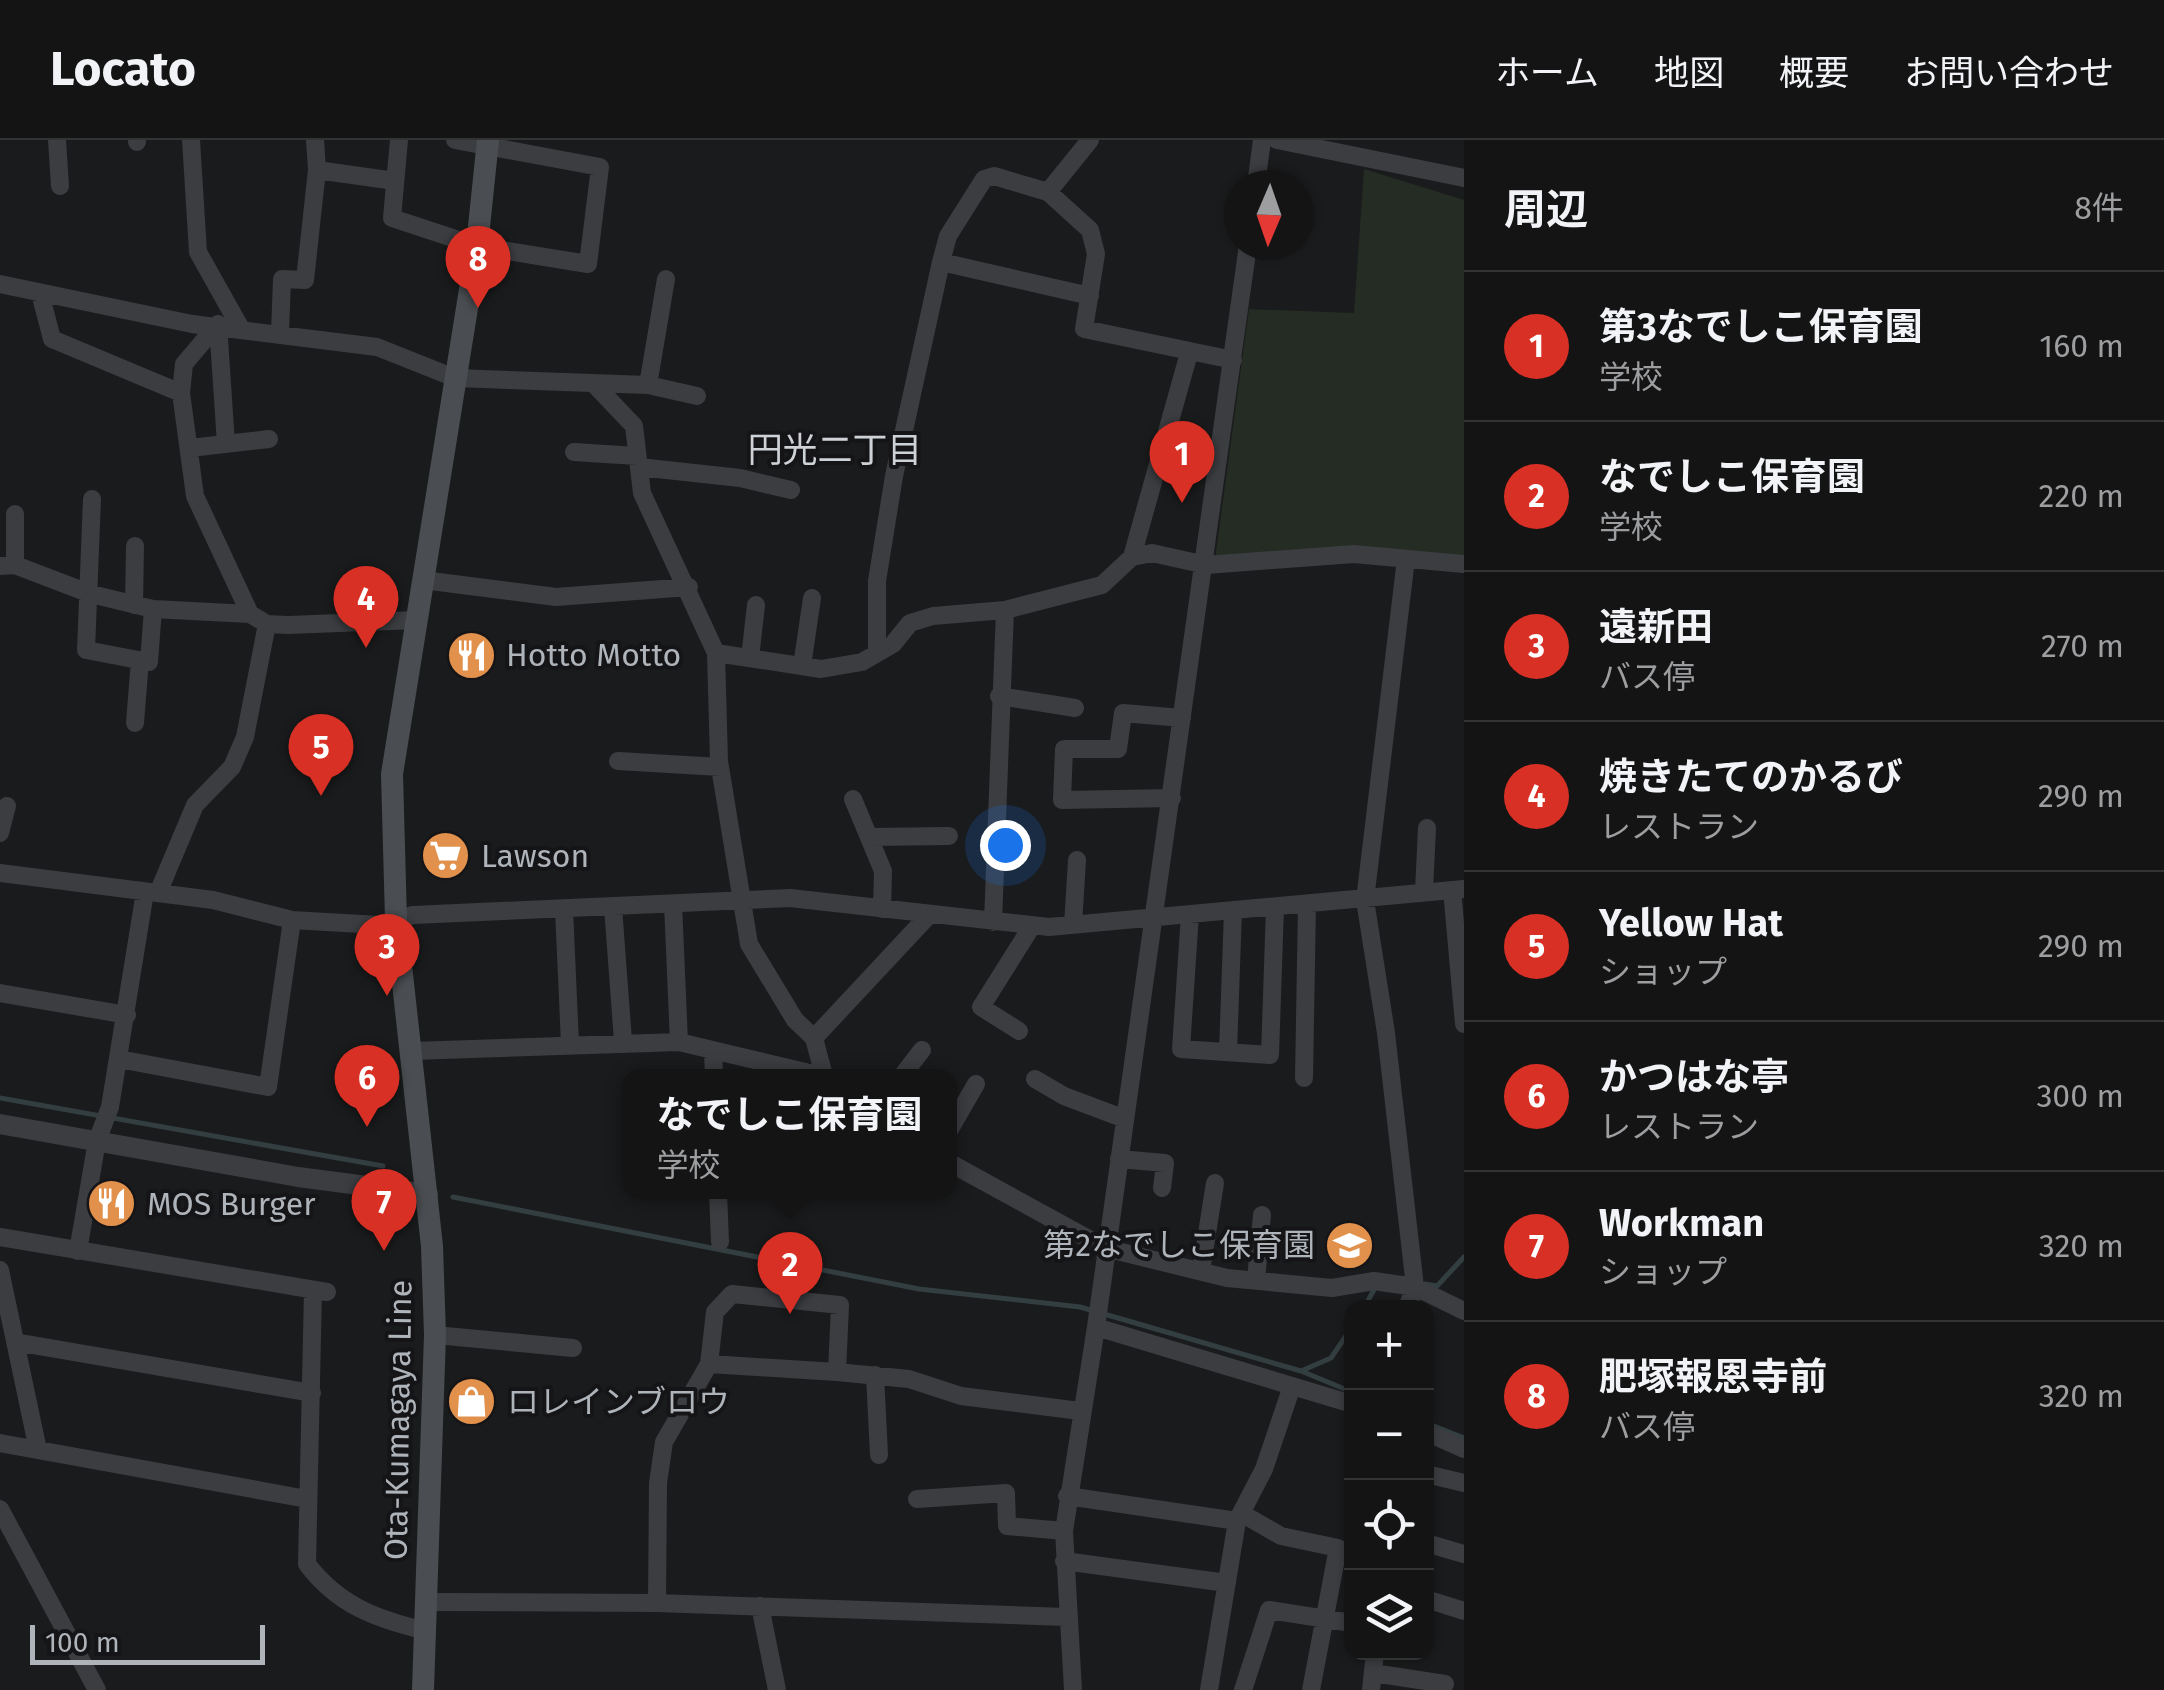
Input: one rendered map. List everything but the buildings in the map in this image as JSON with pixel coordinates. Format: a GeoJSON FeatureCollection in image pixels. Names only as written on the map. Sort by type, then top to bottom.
{"type":"FeatureCollection","features":[{"type":"Feature","properties":{"kind":"main road","name":"Ota-Kumagaya Line"},"geometry":{"type":"LineString","coordinates":[[424,1690],[434,1335],[428,1194],[396,920],[392,774],[477,246],[488,144]]}},
{"type":"Feature","properties":{"kind":"street"},"geometry":{"type":"LineString","coordinates":[[57,140],[60,186]]}},
{"type":"Feature","properties":{"kind":"street"},"geometry":{"type":"LineString","coordinates":[[191,140],[198,252],[240,327]]}},
{"type":"Feature","properties":{"kind":"street"},"geometry":{"type":"LineString","coordinates":[[280,333],[282,279],[305,280],[317,170],[315,140]]}},
{"type":"Feature","properties":{"kind":"street"},"geometry":{"type":"LineString","coordinates":[[398,140],[392,218],[477,246],[588,264],[600,167],[456,140]]}},
{"type":"Feature","properties":{"kind":"street"},"geometry":{"type":"LineString","coordinates":[[1048,192],[1090,140]]}},
{"type":"Feature","properties":{"kind":"street"},"geometry":{"type":"LineString","coordinates":[[1258,170],[1262,140]]}},
{"type":"Feature","properties":{"kind":"street"},"geometry":{"type":"LineString","coordinates":[[1277,140],[1464,178]]}},
{"type":"Feature","properties":{"kind":"street"},"geometry":{"type":"LineString","coordinates":[[317,170],[395,181]]}},
{"type":"Feature","properties":{"kind":"street"},"geometry":{"type":"LineString","coordinates":[[877,653],[877,581],[894,476],[942,262],[948,236],[984,179],[994,176],[1048,192],[1090,230],[1096,254],[1084,329],[1233,360]]}},
{"type":"Feature","properties":{"kind":"street"},"geometry":{"type":"LineString","coordinates":[[1072,1690],[1064,1561],[1067,1496],[1096,1325],[1246,260]]}},
{"type":"Feature","properties":{"kind":"street"},"geometry":{"type":"LineString","coordinates":[[942,262],[1090,296]]}},
{"type":"Feature","properties":{"kind":"street"},"geometry":{"type":"LineString","coordinates":[[648,386],[666,279]]}},
{"type":"Feature","properties":{"kind":"street"},"geometry":{"type":"LineString","coordinates":[[0,284],[192,324],[218,324],[377,346],[455,378],[648,386],[697,396]]}},
{"type":"Feature","properties":{"kind":"street"},"geometry":{"type":"LineString","coordinates":[[40,293],[52,338],[181,393]]}},
{"type":"Feature","properties":{"kind":"street"},"geometry":{"type":"LineString","coordinates":[[78,1251],[152,893],[195,805],[232,767],[245,737],[259,619],[195,496],[181,393],[184,364],[218,324]]}},
{"type":"Feature","properties":{"kind":"street"},"geometry":{"type":"LineString","coordinates":[[218,324],[226,444]]}},
{"type":"Feature","properties":{"kind":"street"},"geometry":{"type":"LineString","coordinates":[[716,653],[820,668],[862,662],[893,644],[910,623],[933,616],[1004,610],[1102,585],[1132,557],[1189,353]]}},
{"type":"Feature","properties":{"kind":"street"},"geometry":{"type":"LineString","coordinates":[[595,386],[634,426],[642,493],[689,587],[716,653],[720,768],[750,944],[795,1020],[814,1038],[821,1069]]}},
{"type":"Feature","properties":{"kind":"street"},"geometry":{"type":"LineString","coordinates":[[190,448],[269,439]]}},
{"type":"Feature","properties":{"kind":"street"},"geometry":{"type":"LineString","coordinates":[[574,452],[740,478],[791,490]]}},
{"type":"Feature","properties":{"kind":"street"},"geometry":{"type":"LineString","coordinates":[[92,499],[86,650],[149,662],[135,546]]}},
{"type":"Feature","properties":{"kind":"street"},"geometry":{"type":"LineString","coordinates":[[14,514],[7,566],[91,594],[143,607],[259,619],[416,620]]}},
{"type":"Feature","properties":{"kind":"street"},"geometry":{"type":"LineString","coordinates":[[1132,557],[1152,553],[1206,565],[1354,554],[1464,564]]}},
{"type":"Feature","properties":{"kind":"street"},"geometry":{"type":"LineString","coordinates":[[1406,559],[1365,900],[1386,1033],[1415,1287],[1410,1300]]}},
{"type":"Feature","properties":{"kind":"street"},"geometry":{"type":"LineString","coordinates":[[424,580],[556,597],[689,587]]}},
{"type":"Feature","properties":{"kind":"street"},"geometry":{"type":"LineString","coordinates":[[802,666],[812,598]]}},
{"type":"Feature","properties":{"kind":"street"},"geometry":{"type":"LineString","coordinates":[[750,658],[756,606]]}},
{"type":"Feature","properties":{"kind":"street"},"geometry":{"type":"LineString","coordinates":[[993,922],[1004,610]]}},
{"type":"Feature","properties":{"kind":"street"},"geometry":{"type":"LineString","coordinates":[[136,724],[140,660]]}},
{"type":"Feature","properties":{"kind":"street"},"geometry":{"type":"LineString","coordinates":[[999,696],[1074,708]]}},
{"type":"Feature","properties":{"kind":"street"},"geometry":{"type":"LineString","coordinates":[[1172,798],[1062,800],[1064,749],[1118,749],[1124,713],[1182,718]]}},
{"type":"Feature","properties":{"kind":"street"},"geometry":{"type":"LineString","coordinates":[[618,761],[720,768]]}},
{"type":"Feature","properties":{"kind":"street"},"geometry":{"type":"LineString","coordinates":[[853,799],[883,871],[882,909]]}},
{"type":"Feature","properties":{"kind":"street"},"geometry":{"type":"LineString","coordinates":[[0,833],[7,806]]}},
{"type":"Feature","properties":{"kind":"street"},"geometry":{"type":"LineString","coordinates":[[1424,891],[1427,828]]}},
{"type":"Feature","properties":{"kind":"street"},"geometry":{"type":"LineString","coordinates":[[870,837],[949,836]]}},
{"type":"Feature","properties":{"kind":"street"},"geometry":{"type":"LineString","coordinates":[[1074,925],[1077,860]]}},
{"type":"Feature","properties":{"kind":"street"},"geometry":{"type":"LineString","coordinates":[[0,873],[214,900],[292,920],[379,925],[414,915],[790,898],[1032,926],[1074,925],[1458,890],[1464,1024]]}},
{"type":"Feature","properties":{"kind":"street"},"geometry":{"type":"LineString","coordinates":[[674,904],[679,1042]]}},
{"type":"Feature","properties":{"kind":"street"},"geometry":{"type":"LineString","coordinates":[[1304,1078],[1307,904]]}},
{"type":"Feature","properties":{"kind":"street"},"geometry":{"type":"LineString","coordinates":[[613,907],[622,1041]]}},
{"type":"Feature","properties":{"kind":"street"},"geometry":{"type":"LineString","coordinates":[[1190,914],[1181,1049],[1270,1055],[1275,907]]}},
{"type":"Feature","properties":{"kind":"street"},"geometry":{"type":"LineString","coordinates":[[564,909],[570,1044]]}},
{"type":"Feature","properties":{"kind":"street"},"geometry":{"type":"LineString","coordinates":[[1228,1052],[1232,910]]}},
{"type":"Feature","properties":{"kind":"street"},"geometry":{"type":"LineString","coordinates":[[814,1038],[928,916]]}},
{"type":"Feature","properties":{"kind":"street"},"geometry":{"type":"LineString","coordinates":[[119,1059],[268,1086],[292,920]]}},
{"type":"Feature","properties":{"kind":"street"},"geometry":{"type":"LineString","coordinates":[[1019,1031],[982,1007],[1032,926]]}},
{"type":"Feature","properties":{"kind":"street"},"geometry":{"type":"LineString","coordinates":[[0,993],[127,1015]]}},
{"type":"Feature","properties":{"kind":"street"},"geometry":{"type":"LineString","coordinates":[[410,1052],[622,1041],[679,1042],[792,1069]]}},
{"type":"Feature","properties":{"kind":"street"},"geometry":{"type":"LineString","coordinates":[[907,1069],[922,1050]]}},
{"type":"Feature","properties":{"kind":"street"},"geometry":{"type":"LineString","coordinates":[[713,1051],[714,1069]]}},
{"type":"Feature","properties":{"kind":"street"},"geometry":{"type":"LineString","coordinates":[[1035,1079],[1064,1096],[1125,1119]]}},
{"type":"Feature","properties":{"kind":"street"},"geometry":{"type":"LineString","coordinates":[[957,1117],[976,1084]]}},
{"type":"Feature","properties":{"kind":"street"},"geometry":{"type":"LineString","coordinates":[[0,1124],[104,1123],[366,1188],[428,1194]]}},
{"type":"Feature","properties":{"kind":"street"},"geometry":{"type":"LineString","coordinates":[[1119,1159],[1165,1163],[1162,1188]]}},
{"type":"Feature","properties":{"kind":"street"},"geometry":{"type":"LineString","coordinates":[[957,1167],[1106,1248],[1256,1280],[1332,1288],[1374,1280],[1415,1287],[1464,1310]]}},
{"type":"Feature","properties":{"kind":"street"},"geometry":{"type":"LineString","coordinates":[[1201,1271],[1215,1183]]}},
{"type":"Feature","properties":{"kind":"street"},"geometry":{"type":"LineString","coordinates":[[718,1199],[720,1242]]}},
{"type":"Feature","properties":{"kind":"street"},"geometry":{"type":"LineString","coordinates":[[1256,1280],[1262,1215]]}},
{"type":"Feature","properties":{"kind":"street"},"geometry":{"type":"LineString","coordinates":[[0,1237],[320,1291],[306,1564],[330,1594],[426,1631]]}},
{"type":"Feature","properties":{"kind":"street"},"geometry":{"type":"LineString","coordinates":[[0,1270],[38,1450]]}},
{"type":"Feature","properties":{"kind":"street"},"geometry":{"type":"LineString","coordinates":[[657,1603],[658,1483],[664,1442],[709,1364],[715,1312],[732,1294],[840,1305],[836,1372]]}},
{"type":"Feature","properties":{"kind":"street"},"geometry":{"type":"LineString","coordinates":[[1096,1325],[1344,1402]]}},
{"type":"Feature","properties":{"kind":"street"},"geometry":{"type":"LineString","coordinates":[[434,1335],[572,1348]]}},
{"type":"Feature","properties":{"kind":"street"},"geometry":{"type":"LineString","coordinates":[[14,1342],[312,1393]]}},
{"type":"Feature","properties":{"kind":"street"},"geometry":{"type":"LineString","coordinates":[[709,1364],[910,1379],[961,1396],[1080,1411]]}},
{"type":"Feature","properties":{"kind":"street"},"geometry":{"type":"LineString","coordinates":[[875,1376],[879,1456]]}},
{"type":"Feature","properties":{"kind":"street"},"geometry":{"type":"LineString","coordinates":[[1210,1690],[1239,1517],[1264,1469],[1292,1386]]}},
{"type":"Feature","properties":{"kind":"street"},"geometry":{"type":"LineString","coordinates":[[1434,1440],[1464,1448]]}},
{"type":"Feature","properties":{"kind":"street"},"geometry":{"type":"LineString","coordinates":[[0,1443],[307,1499]]}},
{"type":"Feature","properties":{"kind":"street"},"geometry":{"type":"LineString","coordinates":[[1434,1476],[1464,1483]]}},
{"type":"Feature","properties":{"kind":"street"},"geometry":{"type":"LineString","coordinates":[[917,1498],[1006,1493],[1007,1526],[1064,1531]]}},
{"type":"Feature","properties":{"kind":"street"},"geometry":{"type":"LineString","coordinates":[[1067,1496],[1239,1517],[1281,1536],[1338,1548],[1312,1690]]}},
{"type":"Feature","properties":{"kind":"street"},"geometry":{"type":"LineString","coordinates":[[0,1509],[97,1690]]}},
{"type":"Feature","properties":{"kind":"street"},"geometry":{"type":"LineString","coordinates":[[1434,1545],[1464,1554]]}},
{"type":"Feature","properties":{"kind":"street"},"geometry":{"type":"LineString","coordinates":[[1064,1561],[1228,1583]]}},
{"type":"Feature","properties":{"kind":"street"},"geometry":{"type":"LineString","coordinates":[[427,1602],[657,1603],[1066,1617]]}},
{"type":"Feature","properties":{"kind":"street"},"geometry":{"type":"LineString","coordinates":[[1434,1602],[1464,1611]]}},
{"type":"Feature","properties":{"kind":"street"},"geometry":{"type":"LineString","coordinates":[[760,1606],[777,1690]]}},
{"type":"Feature","properties":{"kind":"street"},"geometry":{"type":"LineString","coordinates":[[1243,1690],[1269,1610],[1344,1622]]}},
{"type":"Feature","properties":{"kind":"street"},"geometry":{"type":"LineString","coordinates":[[1372,1682],[1445,1684]]}},
{"type":"Feature","properties":{"kind":"shaded area"},"geometry":{"type":"Polygon","coordinates":[[[1364,169],[1464,200],[1464,556],[1215,559],[1249,309],[1354,313],[1364,169]]]}},
{"type":"Feature","properties":{"kind":"waterway"},"geometry":{"type":"LineString","coordinates":[[0,1098],[383,1166]]}},
{"type":"Feature","properties":{"kind":"waterway"},"geometry":{"type":"LineString","coordinates":[[453,1197],[919,1289],[1080,1307],[1301,1371],[1347,1390]]}},
{"type":"Feature","properties":{"kind":"waterway"},"geometry":{"type":"LineString","coordinates":[[1425,1284],[1437,1286],[1464,1257]]}},
{"type":"Feature","properties":{"kind":"waterway"},"geometry":{"type":"LineString","coordinates":[[1368,1300],[1377,1284]]}},
{"type":"Feature","properties":{"kind":"waterway"},"geometry":{"type":"LineString","coordinates":[[1301,1371],[1331,1358],[1344,1339]]}},
{"type":"Feature","properties":{"kind":"waterway"},"geometry":{"type":"LineString","coordinates":[[1434,1426],[1464,1438]]}},
{"type":"Feature","properties":{"kind":"place","name":"肥塚報恩寺前"},"geometry":{"type":"Point","coordinates":[478,308]}},
{"type":"Feature","properties":{"kind":"place","name":"第3なでしこ保育園"},"geometry":{"type":"Point","coordinates":[1182,503]}},
{"type":"Feature","properties":{"kind":"place","name":"焼きたてのかるび"},"geometry":{"type":"Point","coordinates":[366,648]}},
{"type":"Feature","properties":{"kind":"place","name":"Hotto Motto"},"geometry":{"type":"Point","coordinates":[471,655]}},
{"type":"Feature","properties":{"kind":"place","name":"Yellow Hat"},"geometry":{"type":"Point","coordinates":[321,796]}},
{"type":"Feature","properties":{"kind":"place","name":"Lawson"},"geometry":{"type":"Point","coordinates":[446,856]}},
{"type":"Feature","properties":{"kind":"place","name":"遠新田"},"geometry":{"type":"Point","coordinates":[387,996]}},
{"type":"Feature","properties":{"kind":"place","name":"かつはな亭"},"geometry":{"type":"Point","coordinates":[367,1127]}},
{"type":"Feature","properties":{"kind":"place","name":"MOS Burger"},"geometry":{"type":"Point","coordinates":[112,1204]}},
{"type":"Feature","properties":{"kind":"place","name":"第2なでしこ保育園"},"geometry":{"type":"Point","coordinates":[1350,1245]}},
{"type":"Feature","properties":{"kind":"place","name":"Workman"},"geometry":{"type":"Point","coordinates":[384,1251]}},
{"type":"Feature","properties":{"kind":"place","name":"なでしこ保育園"},"geometry":{"type":"Point","coordinates":[790,1314]}},
{"type":"Feature","properties":{"kind":"place","name":"ロレインブロウ"},"geometry":{"type":"Point","coordinates":[472,1402]}},
{"type":"Feature","properties":{"kind":"district","name":"円光二丁目"},"geometry":{"type":"Point","coordinates":[835,450]}}]}
